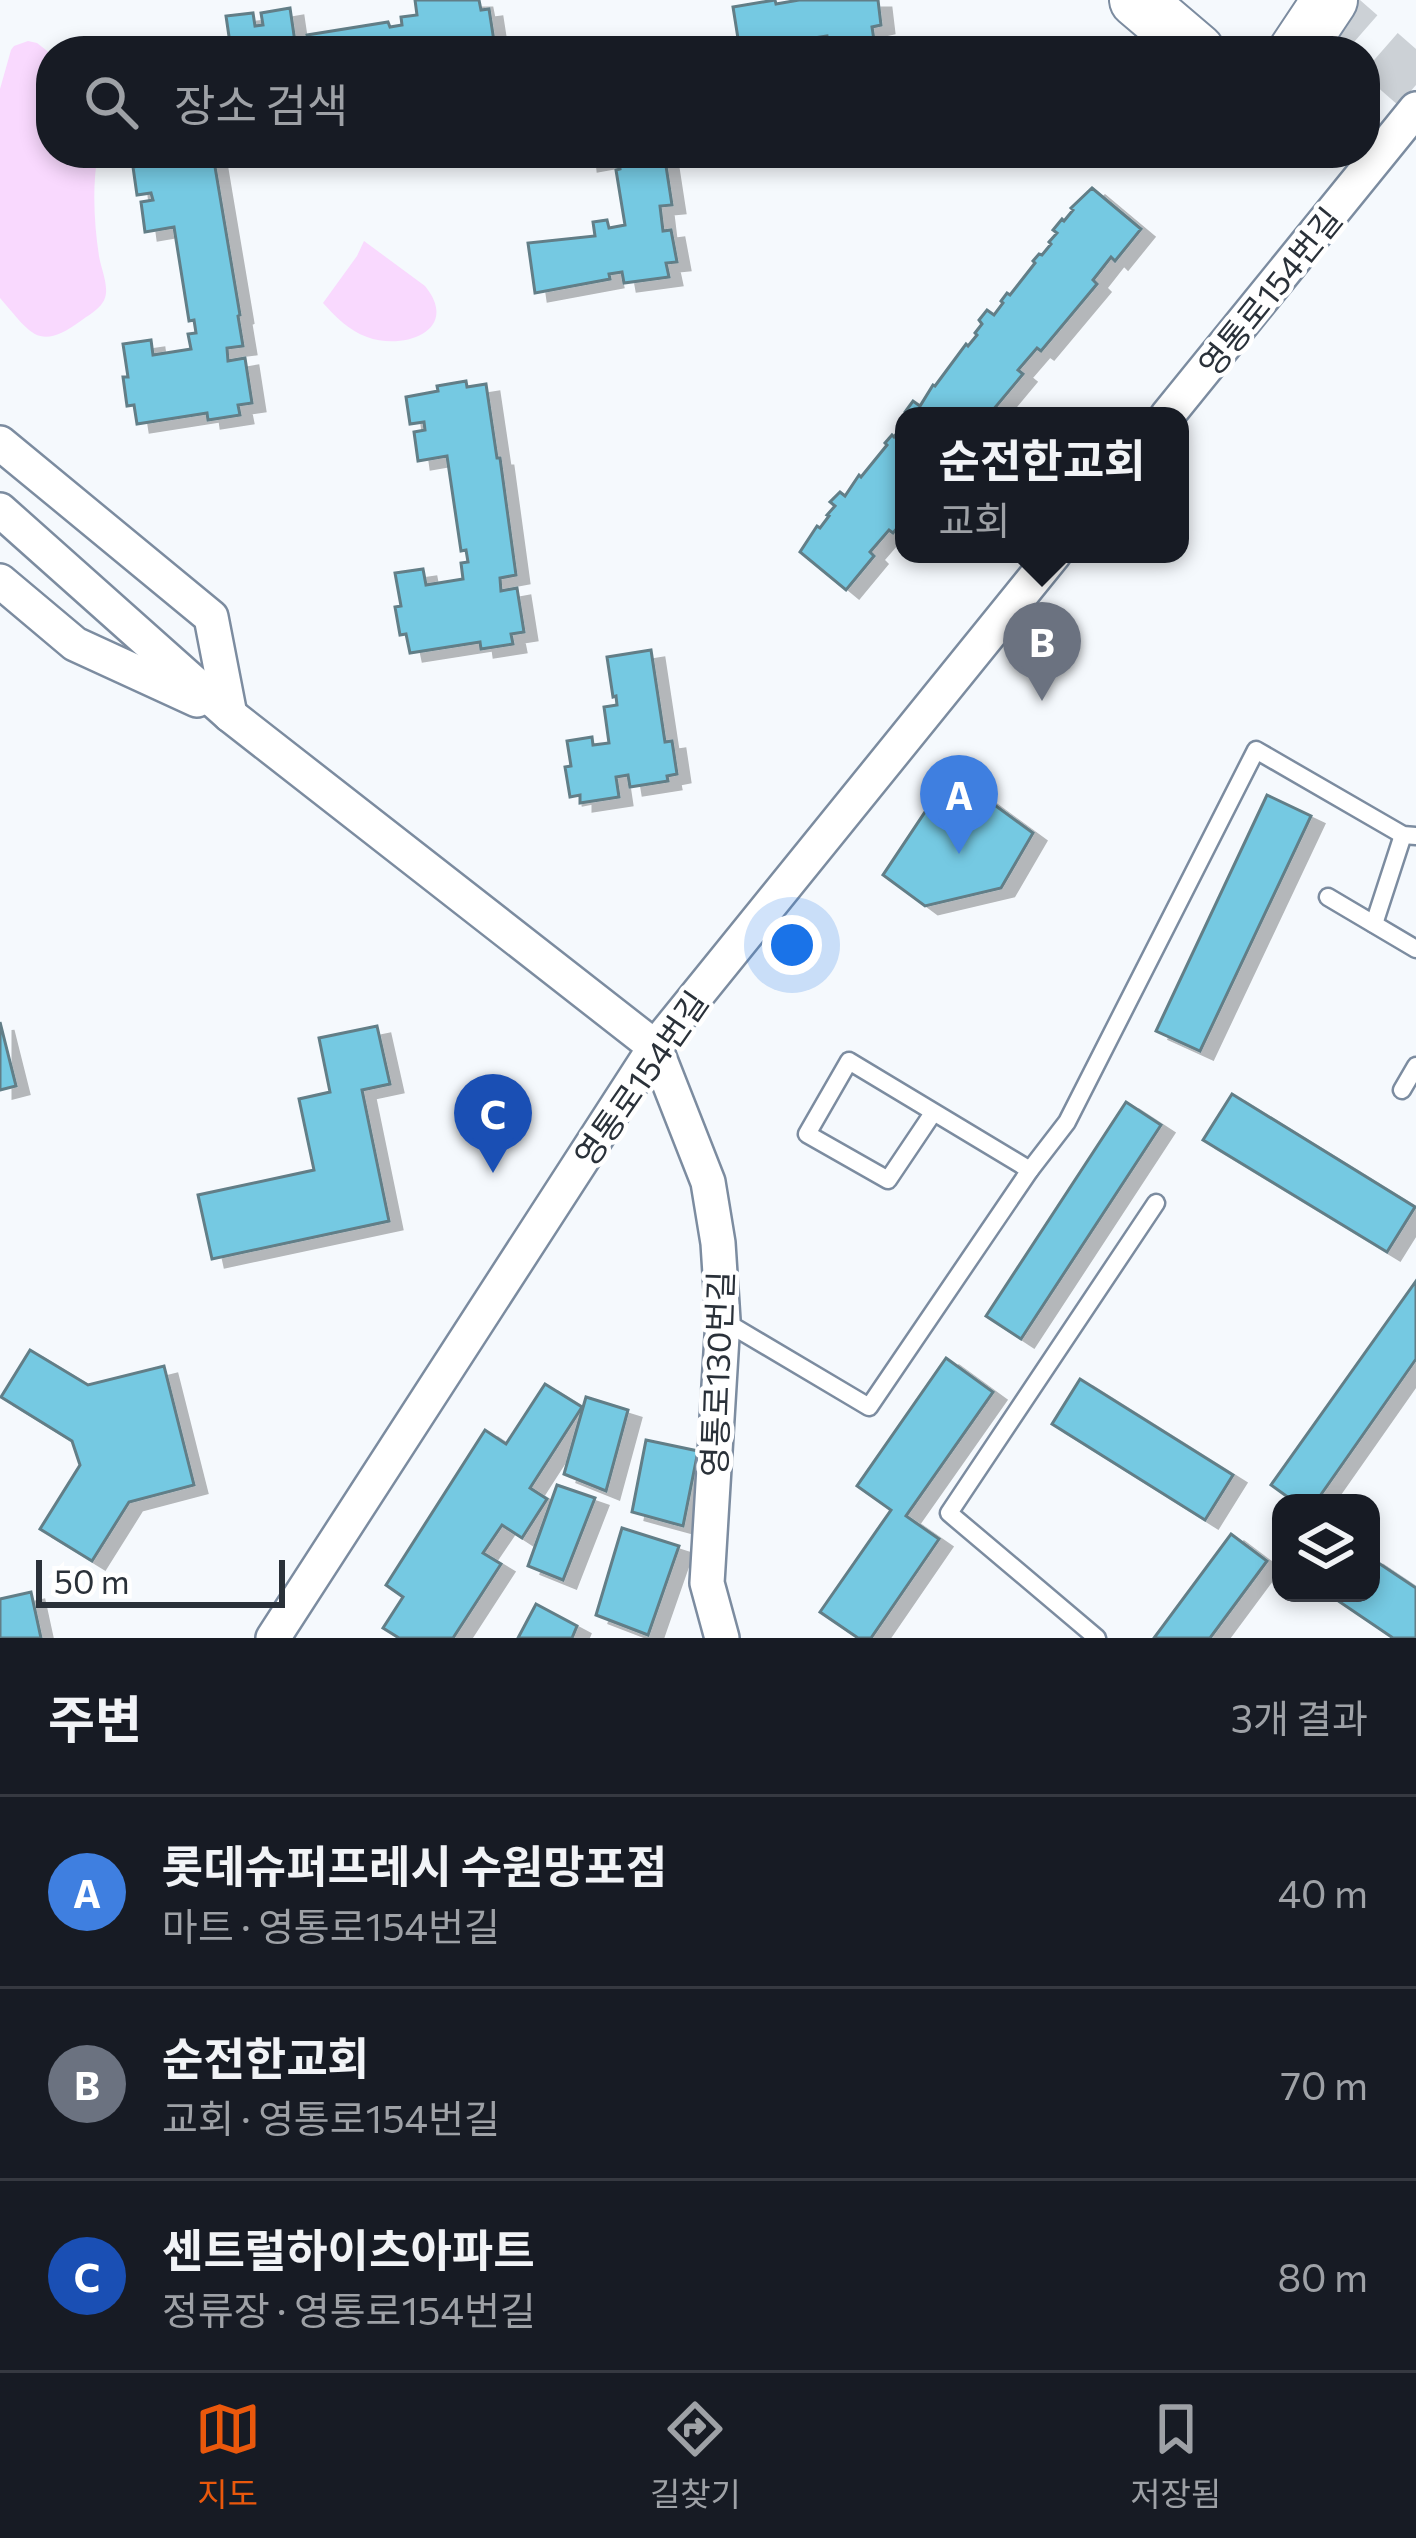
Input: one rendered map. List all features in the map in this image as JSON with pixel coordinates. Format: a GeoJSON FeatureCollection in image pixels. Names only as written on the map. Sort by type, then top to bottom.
{"type":"FeatureCollection","features":[{"type":"Feature","properties":{"kind":"highway"},"geometry":{"type":"LineString","coordinates":[[1137,0],[1179,36]]}},
{"type":"Feature","properties":{"kind":"highway"},"geometry":{"type":"LineString","coordinates":[[1306,36],[1330,0]]}},
{"type":"Feature","properties":{"kind":"street","name":"영통로154번길"},"geometry":{"type":"LineString","coordinates":[[1380,154],[1416,110]]}},
{"type":"Feature","properties":{"kind":"street","name":"영통로154번길"},"geometry":{"type":"LineString","coordinates":[[1173,407],[1369,168]]}},
{"type":"Feature","properties":{"kind":"street"},"geometry":{"type":"LineString","coordinates":[[0,443],[212,617],[230,715]]}},
{"type":"Feature","properties":{"kind":"street"},"geometry":{"type":"LineString","coordinates":[[0,510],[230,715],[655,1047]]}},
{"type":"Feature","properties":{"kind":"street","name":"영통로154번길"},"geometry":{"type":"LineString","coordinates":[[273,1638],[655,1047],[1047,563]]}},
{"type":"Feature","properties":{"kind":"street"},"geometry":{"type":"LineString","coordinates":[[0,581],[75,644],[230,715]]}},
{"type":"Feature","properties":{"kind":"street","name":"영통로130번길"},"geometry":{"type":"LineString","coordinates":[[655,1047],[708,1182],[718,1243],[723,1320],[707,1583],[722,1638]]}},
{"type":"Feature","properties":{"kind":"lane"},"geometry":{"type":"LineString","coordinates":[[723,1320],[869,1407],[1067,1122],[1256,750],[1410,835],[1374,924]]}},
{"type":"Feature","properties":{"kind":"lane"},"geometry":{"type":"LineString","coordinates":[[1328,897],[1416,949]]}},
{"type":"Feature","properties":{"kind":"lane"},"geometry":{"type":"LineString","coordinates":[[933,1113],[888,1180],[807,1134],[849,1061],[1030,1170]]}},
{"type":"Feature","properties":{"kind":"lane"},"geometry":{"type":"LineString","coordinates":[[1402,1090],[1416,1066]]}},
{"type":"Feature","properties":{"kind":"lane"},"geometry":{"type":"LineString","coordinates":[[1097,1638],[949,1513],[1156,1204]]}},
{"type":"Feature","properties":{"kind":"shaded area"},"geometry":{"type":"Polygon","coordinates":[[[36,43],[36,168],[96,168],[95,218],[105,298],[94,312],[67,330],[45,337],[28,329],[0,298],[0,89],[14,46],[36,43]]]}},
{"type":"Feature","properties":{"kind":"shaded area"},"geometry":{"type":"Polygon","coordinates":[[[364,241],[425,286],[436,314],[423,333],[397,341],[367,337],[348,327],[323,303],[364,241]]]}},
{"type":"Feature","properties":{"kind":"building"},"geometry":{"type":"Polygon","coordinates":[[[415,0],[479,0],[481,10],[489,9],[493,36],[307,35],[388,22],[390,27],[402,25],[401,17],[417,15],[415,0]]]}},
{"type":"Feature","properties":{"kind":"building"},"geometry":{"type":"Polygon","coordinates":[[[775,0],[776,4],[878,0],[881,25],[872,27],[873,36],[738,36],[733,7],[775,0]]]}},
{"type":"Feature","properties":{"kind":"building"},"geometry":{"type":"Polygon","coordinates":[[[290,8],[294,36],[229,36],[226,16],[253,13],[255,26],[263,25],[261,13],[290,8]]]}},
{"type":"Feature","properties":{"kind":"building"},"geometry":{"type":"Polygon","coordinates":[[[133,168],[215,168],[243,346],[227,348],[228,361],[245,358],[252,403],[238,405],[240,415],[208,420],[207,413],[137,424],[134,405],[127,406],[123,344],[151,340],[153,355],[191,349],[188,334],[196,333],[194,320],[189,321],[174,227],[145,232],[141,202],[153,200],[151,193],[137,195],[133,168]]]}},
{"type":"Feature","properties":{"kind":"building"},"geometry":{"type":"Polygon","coordinates":[[[666,168],[672,205],[660,206],[663,231],[671,230],[677,262],[666,263],[669,277],[624,283],[622,272],[609,274],[610,279],[535,293],[528,243],[595,236],[593,222],[607,220],[609,228],[625,225],[616,170],[666,168]]]}},
{"type":"Feature","properties":{"kind":"building"},"geometry":{"type":"Polygon","coordinates":[[[1092,188],[1141,229],[1115,261],[1111,257],[1093,280],[1097,284],[1041,351],[1037,348],[1018,370],[1023,374],[996,407],[909,407],[913,401],[920,406],[977,335],[979,320],[987,310],[994,315],[1007,293],[1051,244],[1057,233],[1053,230],[1092,188]]]}},
{"type":"Feature","properties":{"kind":"building"},"geometry":{"type":"Polygon","coordinates":[[[466,381],[467,387],[486,384],[516,575],[500,578],[501,591],[517,588],[524,632],[511,634],[513,644],[481,649],[480,642],[410,653],[406,634],[400,635],[395,573],[423,569],[426,585],[463,579],[461,563],[468,562],[466,550],[461,551],[447,456],[418,461],[414,432],[425,430],[424,422],[410,424],[406,397],[466,381]]]}},
{"type":"Feature","properties":{"kind":"building"},"geometry":{"type":"Polygon","coordinates":[[[894,437],[895,531],[889,530],[870,552],[874,556],[846,590],[800,552],[835,506],[830,502],[840,492],[845,496],[894,437]]]}},
{"type":"Feature","properties":{"kind":"building"},"geometry":{"type":"Polygon","coordinates":[[[651,650],[665,742],[672,741],[677,774],[667,776],[668,781],[630,787],[628,775],[616,777],[619,797],[580,803],[580,795],[570,797],[567,741],[592,737],[593,745],[609,743],[604,707],[617,705],[607,657],[651,650]]]}},
{"type":"Feature","properties":{"kind":"building"},"geometry":{"type":"Polygon","coordinates":[[[951,773],[1033,833],[1001,888],[925,906],[883,875],[951,773]]]}},
{"type":"Feature","properties":{"kind":"building"},"geometry":{"type":"Polygon","coordinates":[[[1267,795],[1311,816],[1200,1051],[1156,1031],[1267,795]]]}},
{"type":"Feature","properties":{"kind":"building"},"geometry":{"type":"Polygon","coordinates":[[[0,1022],[16,1086],[0,1090],[0,1022]]]}},
{"type":"Feature","properties":{"kind":"building"},"geometry":{"type":"Polygon","coordinates":[[[377,1026],[390,1084],[362,1090],[389,1221],[212,1259],[198,1195],[314,1170],[299,1099],[330,1092],[319,1038],[377,1026]]]}},
{"type":"Feature","properties":{"kind":"building"},"geometry":{"type":"Polygon","coordinates":[[[1232,1094],[1415,1207],[1387,1252],[1203,1140],[1232,1094]]]}},
{"type":"Feature","properties":{"kind":"building"},"geometry":{"type":"Polygon","coordinates":[[[1126,1102],[1161,1125],[1021,1339],[986,1316],[1126,1102]]]}},
{"type":"Feature","properties":{"kind":"building"},"geometry":{"type":"Polygon","coordinates":[[[1416,1281],[1416,1359],[1321,1494],[1284,1494],[1271,1485],[1416,1281]]]}},
{"type":"Feature","properties":{"kind":"building"},"geometry":{"type":"Polygon","coordinates":[[[30,1350],[88,1385],[164,1366],[194,1485],[129,1502],[92,1561],[40,1529],[80,1465],[72,1441],[1,1397],[30,1350]]]}},
{"type":"Feature","properties":{"kind":"building"},"geometry":{"type":"Polygon","coordinates":[[[946,1358],[993,1392],[906,1516],[939,1539],[871,1638],[858,1638],[820,1612],[891,1510],[857,1486],[946,1358]]]}},
{"type":"Feature","properties":{"kind":"building"},"geometry":{"type":"Polygon","coordinates":[[[1080,1379],[1233,1475],[1205,1520],[1052,1424],[1080,1379]]]}},
{"type":"Feature","properties":{"kind":"building"},"geometry":{"type":"Polygon","coordinates":[[[545,1384],[582,1407],[530,1488],[547,1499],[522,1538],[502,1525],[483,1553],[501,1564],[453,1638],[399,1638],[383,1628],[403,1597],[386,1585],[485,1430],[506,1444],[545,1384]]]}},
{"type":"Feature","properties":{"kind":"building"},"geometry":{"type":"Polygon","coordinates":[[[586,1397],[628,1410],[606,1491],[564,1474],[586,1397]]]}},
{"type":"Feature","properties":{"kind":"building"},"geometry":{"type":"Polygon","coordinates":[[[646,1440],[698,1451],[683,1526],[632,1512],[646,1440]]]}},
{"type":"Feature","properties":{"kind":"building"},"geometry":{"type":"Polygon","coordinates":[[[557,1485],[595,1498],[563,1580],[528,1566],[557,1485]]]}},
{"type":"Feature","properties":{"kind":"building"},"geometry":{"type":"Polygon","coordinates":[[[622,1528],[679,1546],[648,1635],[596,1615],[622,1528]]]}},
{"type":"Feature","properties":{"kind":"building"},"geometry":{"type":"Polygon","coordinates":[[[1231,1534],[1267,1561],[1210,1638],[1154,1638],[1231,1534]]]}},
{"type":"Feature","properties":{"kind":"building"},"geometry":{"type":"Polygon","coordinates":[[[1380,1564],[1416,1588],[1416,1638],[1393,1638],[1340,1602],[1380,1602],[1380,1564]]]}},
{"type":"Feature","properties":{"kind":"building"},"geometry":{"type":"Polygon","coordinates":[[[31,1592],[41,1638],[0,1638],[0,1599],[31,1592]]]}},
{"type":"Feature","properties":{"kind":"building"},"geometry":{"type":"Polygon","coordinates":[[[536,1604],[577,1626],[572,1638],[518,1638],[536,1604]]]}},
{"type":"Feature","properties":{"kind":"tunnel"},"geometry":{"type":"LineString","coordinates":[[1319,0],[1360,36]]}},
{"type":"Feature","properties":{"kind":"tunnel"},"geometry":{"type":"LineString","coordinates":[[1380,53],[1416,85]]}},
{"type":"Feature","properties":{"kind":"place","name":"순전한교회"},"geometry":{"type":"Point","coordinates":[1042,701]}},
{"type":"Feature","properties":{"kind":"place","name":"롯데슈퍼프레시 수원망포점"},"geometry":{"type":"Point","coordinates":[959,854]}},
{"type":"Feature","properties":{"kind":"place","name":"센트럴하이츠아파트"},"geometry":{"type":"Point","coordinates":[493,1173]}}]}
